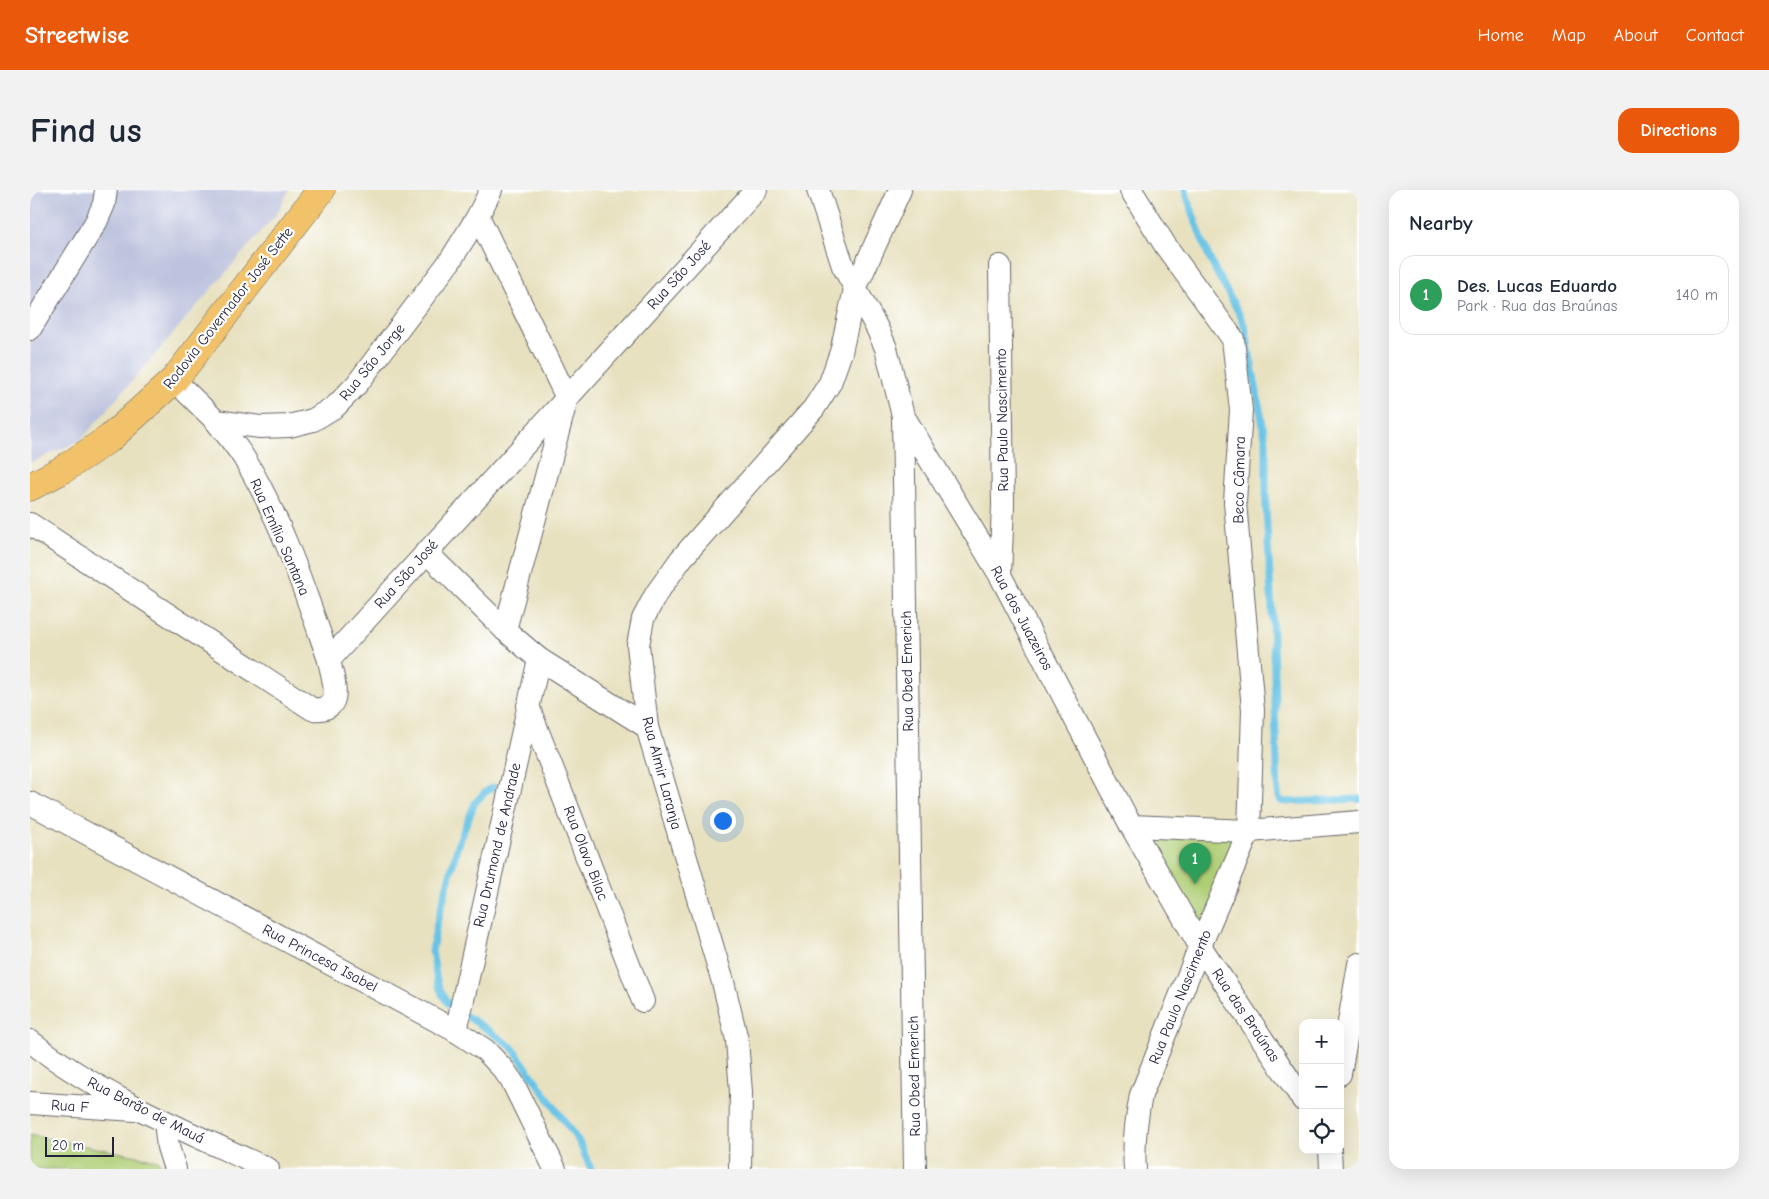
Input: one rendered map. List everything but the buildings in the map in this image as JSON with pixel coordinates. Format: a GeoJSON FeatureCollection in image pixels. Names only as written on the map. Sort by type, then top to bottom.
{"type":"FeatureCollection","features":[{"type":"Feature","properties":{"kind":"main road","name":"Rodovia Governador José Sette"},"geometry":{"type":"LineString","coordinates":[[30,488],[62,470],[110,438],[174,380],[321,190]]}},
{"type":"Feature","properties":{"kind":"street"},"geometry":{"type":"LineString","coordinates":[[30,329],[96,222],[104,204],[106,190]]}},
{"type":"Feature","properties":{"kind":"street","name":"Rua São Jorge"},"geometry":{"type":"LineString","coordinates":[[216,421],[260,427],[289,426],[313,420],[336,406],[357,384],[450,262],[478,216],[491,190]]}},
{"type":"Feature","properties":{"kind":"street","name":"Rua São José"},"geometry":{"type":"LineString","coordinates":[[329,660],[756,190]]}},
{"type":"Feature","properties":{"kind":"street","name":"Rua Obed Emerich"},"geometry":{"type":"LineString","coordinates":[[818,190],[844,266],[886,348],[903,416],[915,1169]]}},
{"type":"Feature","properties":{"kind":"street","name":"Rua Almir Laranja"},"geometry":{"type":"LineString","coordinates":[[740,1169],[741,1092],[737,1040],[723,982],[647,727],[638,645],[642,619],[656,594],[681,560],[814,408],[830,383],[841,352],[855,289],[900,190]]}},
{"type":"Feature","properties":{"kind":"street","name":"Beco Câmara"},"geometry":{"type":"LineString","coordinates":[[1131,190],[1165,244],[1233,339],[1241,410],[1235,502],[1253,710],[1249,831]]}},
{"type":"Feature","properties":{"kind":"street"},"geometry":{"type":"LineString","coordinates":[[478,216],[567,398],[505,630]]}},
{"type":"Feature","properties":{"kind":"street","name":"Rua Paulo Nascimento"},"geometry":{"type":"LineString","coordinates":[[1000,266],[1003,506],[1000,575]]}},
{"type":"Feature","properties":{"kind":"street"},"geometry":{"type":"LineString","coordinates":[[174,380],[216,421]]}},
{"type":"Feature","properties":{"kind":"street","name":"Rua dos Juazeiros"},"geometry":{"type":"LineString","coordinates":[[903,416],[1000,575],[1131,826]]}},
{"type":"Feature","properties":{"kind":"street","name":"Rua Emílio Santana"},"geometry":{"type":"LineString","coordinates":[[216,421],[243,456],[267,498],[304,588],[329,660]]}},
{"type":"Feature","properties":{"kind":"street"},"geometry":{"type":"LineString","coordinates":[[30,524],[312,710],[328,708],[334,700],[336,693],[329,660]]}},
{"type":"Feature","properties":{"kind":"street"},"geometry":{"type":"LineString","coordinates":[[426,552],[505,630],[539,659],[647,727]]}},
{"type":"Feature","properties":{"kind":"street","name":"Rua Drumond de Andrade"},"geometry":{"type":"LineString","coordinates":[[456,1031],[539,659]]}},
{"type":"Feature","properties":{"kind":"street","name":"Rua Olavo Bilac"},"geometry":{"type":"LineString","coordinates":[[528,706],[644,1001]]}},
{"type":"Feature","properties":{"kind":"street","name":"Rua Princesa Isabel"},"geometry":{"type":"LineString","coordinates":[[30,803],[456,1031],[485,1050],[504,1070],[513,1083],[556,1169]]}},
{"type":"Feature","properties":{"kind":"street"},"geometry":{"type":"LineString","coordinates":[[1131,826],[1249,831],[1359,822]]}},
{"type":"Feature","properties":{"kind":"street","name":"Rua das Braúnas"},"geometry":{"type":"LineString","coordinates":[[1131,826],[1200,946],[1299,1094]]}},
{"type":"Feature","properties":{"kind":"street","name":"Rua Paulo Nascimento"},"geometry":{"type":"LineString","coordinates":[[1134,1169],[1136,1119],[1141,1095],[1200,946],[1249,831]]}},
{"type":"Feature","properties":{"kind":"street"},"geometry":{"type":"LineString","coordinates":[[1342,1064],[1359,964]]}},
{"type":"Feature","properties":{"kind":"street","name":"Rua Barão de Mauá"},"geometry":{"type":"LineString","coordinates":[[30,1041],[94,1085],[165,1122],[268,1169]]}},
{"type":"Feature","properties":{"kind":"street","name":"Rua F"},"geometry":{"type":"LineString","coordinates":[[30,1103],[141,1110]]}},
{"type":"Feature","properties":{"kind":"street"},"geometry":{"type":"LineString","coordinates":[[165,1122],[168,1147],[175,1169]]}},
{"type":"Feature","properties":{"kind":"street"},"geometry":{"type":"LineString","coordinates":[[1330,1154],[1331,1169]]}},
{"type":"Feature","properties":{"kind":"shaded area"},"geometry":{"type":"Polygon","coordinates":[[[30,190],[289,190],[278,212],[81,440],[30,463],[30,190]]]}},
{"type":"Feature","properties":{"kind":"green space"},"geometry":{"type":"Polygon","coordinates":[[[1138,830],[1242,835],[1200,934],[1138,830]]]}},
{"type":"Feature","properties":{"kind":"green space"},"geometry":{"type":"Polygon","coordinates":[[[30,1135],[158,1160],[162,1169],[30,1169],[30,1135]]]}},
{"type":"Feature","properties":{"kind":"waterway"},"geometry":{"type":"LineString","coordinates":[[1185,190],[1210,259],[1245,327],[1266,442],[1266,508],[1272,612],[1278,796],[1284,802],[1359,799]]}},
{"type":"Feature","properties":{"kind":"waterway"},"geometry":{"type":"LineString","coordinates":[[493,787],[475,803],[459,841],[437,923],[432,951],[437,981],[449,1005],[512,1047],[579,1142],[591,1169]]}},
{"type":"Feature","properties":{"kind":"place","name":"Des. Lucas Eduardo"},"geometry":{"type":"Point","coordinates":[1195,884]}}]}
